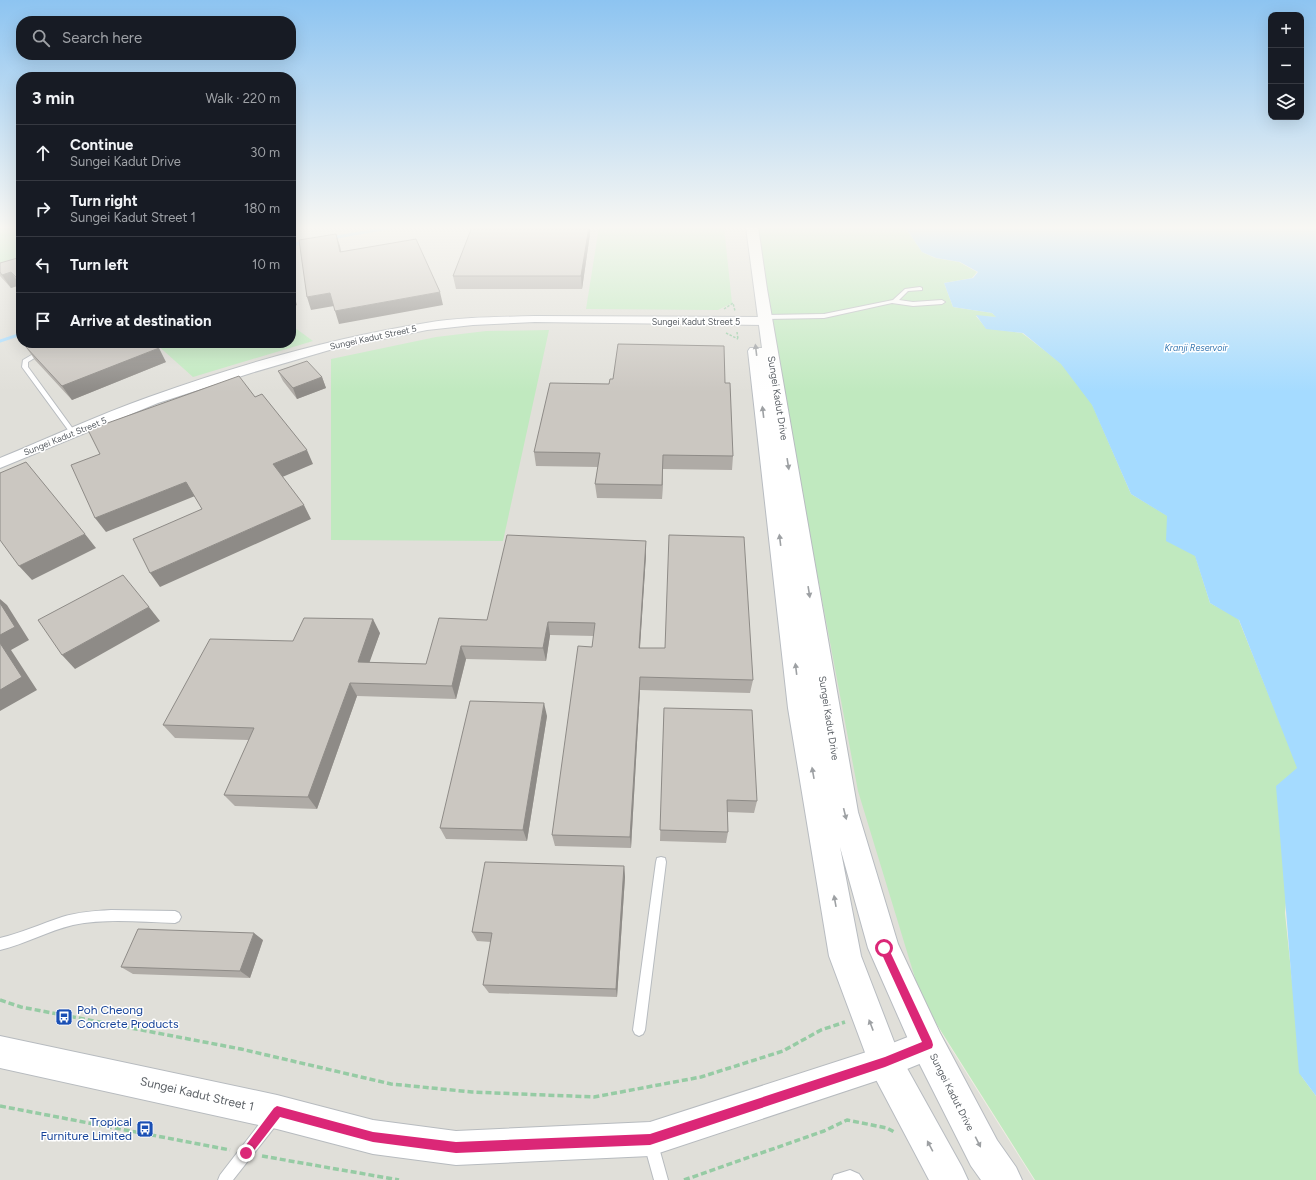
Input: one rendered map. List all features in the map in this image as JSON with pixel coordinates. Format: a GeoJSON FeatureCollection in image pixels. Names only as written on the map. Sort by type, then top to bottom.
{"type":"FeatureCollection","features":[{"type":"Feature","properties":{"kind":"main road","name":"Sungei Kadut Drive"},"geometry":{"type":"LineString","coordinates":[[748,282],[756,325],[801,708],[844,956],[885,1062],[949,1180]]}},
{"type":"Feature","properties":{"kind":"main road","name":"Sungei Kadut Drive"},"geometry":{"type":"LineString","coordinates":[[754,282],[756,325],[779,411],[844,812],[884,948],[928,1045],[984,1153],[1003,1180]]}},
{"type":"Feature","properties":{"kind":"street","name":"Sungei Kadut Street 5"},"geometry":{"type":"LineString","coordinates":[[0,463],[153,400],[247,370],[331,346],[427,326],[473,321],[535,320],[756,325]]}},
{"type":"Feature","properties":{"kind":"street","name":"Sungei Kadut Street 1"},"geometry":{"type":"LineString","coordinates":[[0,1052],[277,1112],[373,1137],[456,1148],[650,1139],[885,1062],[928,1045]]}},
{"type":"Feature","properties":{"kind":"lane"},"geometry":{"type":"LineString","coordinates":[[895,301],[907,290],[920,289]]}},
{"type":"Feature","properties":{"kind":"lane"},"geometry":{"type":"LineString","coordinates":[[756,325],[824,316],[895,301],[913,304],[942,302]]}},
{"type":"Feature","properties":{"kind":"lane"},"geometry":{"type":"LineString","coordinates":[[47,348],[25,361],[25,367],[73,433]]}},
{"type":"Feature","properties":{"kind":"lane"},"geometry":{"type":"LineString","coordinates":[[639,1030],[661,862]]}},
{"type":"Feature","properties":{"kind":"lane"},"geometry":{"type":"LineString","coordinates":[[0,944],[14,941],[72,920],[96,916],[175,917]]}},
{"type":"Feature","properties":{"kind":"lane"},"geometry":{"type":"LineString","coordinates":[[225,1180],[277,1112]]}},
{"type":"Feature","properties":{"kind":"lane"},"geometry":{"type":"LineString","coordinates":[[650,1139],[661,1180]]}},
{"type":"Feature","properties":{"kind":"lane"},"geometry":{"type":"LineString","coordinates":[[839,1180],[847,1177],[856,1180]]}},
{"type":"Feature","properties":{"kind":"path"},"geometry":{"type":"LineString","coordinates":[[720,330],[756,325]]}},
{"type":"Feature","properties":{"kind":"path"},"geometry":{"type":"LineString","coordinates":[[0,1000],[22,1007],[241,1049],[391,1084],[472,1092],[594,1097],[701,1077],[783,1051],[821,1030],[867,1015]]}},
{"type":"Feature","properties":{"kind":"path"},"geometry":{"type":"LineString","coordinates":[[0,1106],[246,1153],[399,1180]]}},
{"type":"Feature","properties":{"kind":"path"},"geometry":{"type":"LineString","coordinates":[[684,1180],[824,1131],[847,1120],[886,1128],[903,1138]]}},
{"type":"Feature","properties":{"kind":"shaded area"},"geometry":{"type":"Polygon","coordinates":[[[0,282],[16,282],[16,348],[296,348],[296,282],[765,282],[919,998],[1034,1180],[0,1180],[0,282]]]}},
{"type":"Feature","properties":{"kind":"green space"},"geometry":{"type":"Polygon","coordinates":[[[590,282],[730,282],[732,303],[718,310],[586,309],[590,282]]]}},
{"type":"Feature","properties":{"kind":"green space"},"geometry":{"type":"Polygon","coordinates":[[[762,282],[949,282],[944,283],[953,307],[992,313],[997,317],[976,316],[986,328],[1022,333],[1061,363],[1092,404],[1131,494],[1168,516],[1195,555],[1210,603],[1238,618],[1298,768],[1285,913],[1302,1077],[1316,1096],[1316,1180],[1035,1180],[922,1001],[858,791],[762,282]]]}},
{"type":"Feature","properties":{"kind":"green space"},"geometry":{"type":"Polygon","coordinates":[[[296,329],[313,341],[296,346],[296,329]]]}},
{"type":"Feature","properties":{"kind":"green space"},"geometry":{"type":"Polygon","coordinates":[[[549,330],[503,541],[331,540],[331,359],[436,337],[486,331],[549,330]]]}},
{"type":"Feature","properties":{"kind":"green space"},"geometry":{"type":"Polygon","coordinates":[[[161,348],[290,348],[193,377],[161,348]]]}},
{"type":"Feature","properties":{"kind":"water","name":"Kranji Reservoir"},"geometry":{"type":"Polygon","coordinates":[[[1316,282],[1316,1096],[1299,1073],[1276,786],[1297,768],[1239,620],[1210,603],[1195,556],[1166,541],[1167,516],[1131,494],[1092,405],[1061,364],[1023,333],[986,329],[976,315],[996,317],[992,313],[953,307],[944,283],[1316,282]]]}},
{"type":"Feature","properties":{"kind":"building"},"geometry":{"type":"Polygon","coordinates":[[[305,282],[436,282],[440,292],[335,311],[330,293],[307,297],[305,282]]]}},
{"type":"Feature","properties":{"kind":"building"},"geometry":{"type":"Polygon","coordinates":[[[618,344],[724,346],[725,383],[730,383],[733,456],[663,455],[662,485],[595,484],[600,453],[534,452],[550,383],[609,384],[610,379],[613,379],[618,344]]]}},
{"type":"Feature","properties":{"kind":"building"},"geometry":{"type":"Polygon","coordinates":[[[27,348],[159,348],[62,386],[27,348]]]}},
{"type":"Feature","properties":{"kind":"building"},"geometry":{"type":"Polygon","coordinates":[[[307,361],[322,377],[293,388],[278,371],[307,361]]]}},
{"type":"Feature","properties":{"kind":"building"},"geometry":{"type":"Polygon","coordinates":[[[239,376],[255,397],[262,394],[307,450],[273,464],[304,505],[150,573],[133,539],[202,509],[186,482],[95,518],[71,465],[100,454],[88,430],[239,376]]]}},
{"type":"Feature","properties":{"kind":"building"},"geometry":{"type":"Polygon","coordinates":[[[26,462],[85,534],[19,566],[0,540],[0,473],[26,462]]]}},
{"type":"Feature","properties":{"kind":"building"},"geometry":{"type":"Polygon","coordinates":[[[507,535],[646,541],[639,648],[665,648],[669,535],[744,537],[753,680],[640,677],[630,837],[552,835],[578,646],[592,647],[595,623],[548,622],[543,648],[461,646],[452,686],[350,683],[308,797],[224,795],[254,728],[163,725],[210,639],[293,641],[304,618],[373,619],[358,662],[426,664],[439,618],[487,620],[507,535]]]}},
{"type":"Feature","properties":{"kind":"building"},"geometry":{"type":"Polygon","coordinates":[[[123,575],[149,607],[62,655],[38,620],[123,575]]]}},
{"type":"Feature","properties":{"kind":"building"},"geometry":{"type":"Polygon","coordinates":[[[0,603],[15,627],[0,635],[0,603]]]}},
{"type":"Feature","properties":{"kind":"building"},"geometry":{"type":"Polygon","coordinates":[[[0,643],[22,677],[0,690],[0,643]]]}},
{"type":"Feature","properties":{"kind":"building"},"geometry":{"type":"Polygon","coordinates":[[[470,701],[544,703],[523,830],[440,828],[470,701]]]}},
{"type":"Feature","properties":{"kind":"building"},"geometry":{"type":"Polygon","coordinates":[[[664,708],[752,710],[757,801],[727,800],[728,832],[660,830],[664,708]]]}},
{"type":"Feature","properties":{"kind":"building"},"geometry":{"type":"Polygon","coordinates":[[[485,862],[624,866],[616,989],[483,985],[492,933],[472,932],[485,862]]]}},
{"type":"Feature","properties":{"kind":"building"},"geometry":{"type":"Polygon","coordinates":[[[138,929],[254,933],[240,971],[121,967],[138,929]]]}},
{"type":"Feature","properties":{"kind":"waterway"},"geometry":{"type":"LineString","coordinates":[[0,341],[16,336]]}},
{"type":"Feature","properties":{"kind":"place","name":"Poh Cheong Concrete Products"},"geometry":{"type":"Point","coordinates":[64,1017]}},
{"type":"Feature","properties":{"kind":"place","name":"Tropical Furniture Limited"},"geometry":{"type":"Point","coordinates":[145,1129]}},
{"type":"Feature","properties":{"kind":"route"},"geometry":{"type":"LineString","coordinates":[[246,1153],[277,1112],[373,1137],[456,1148],[650,1139],[885,1062],[928,1045],[884,948]]}}]}
